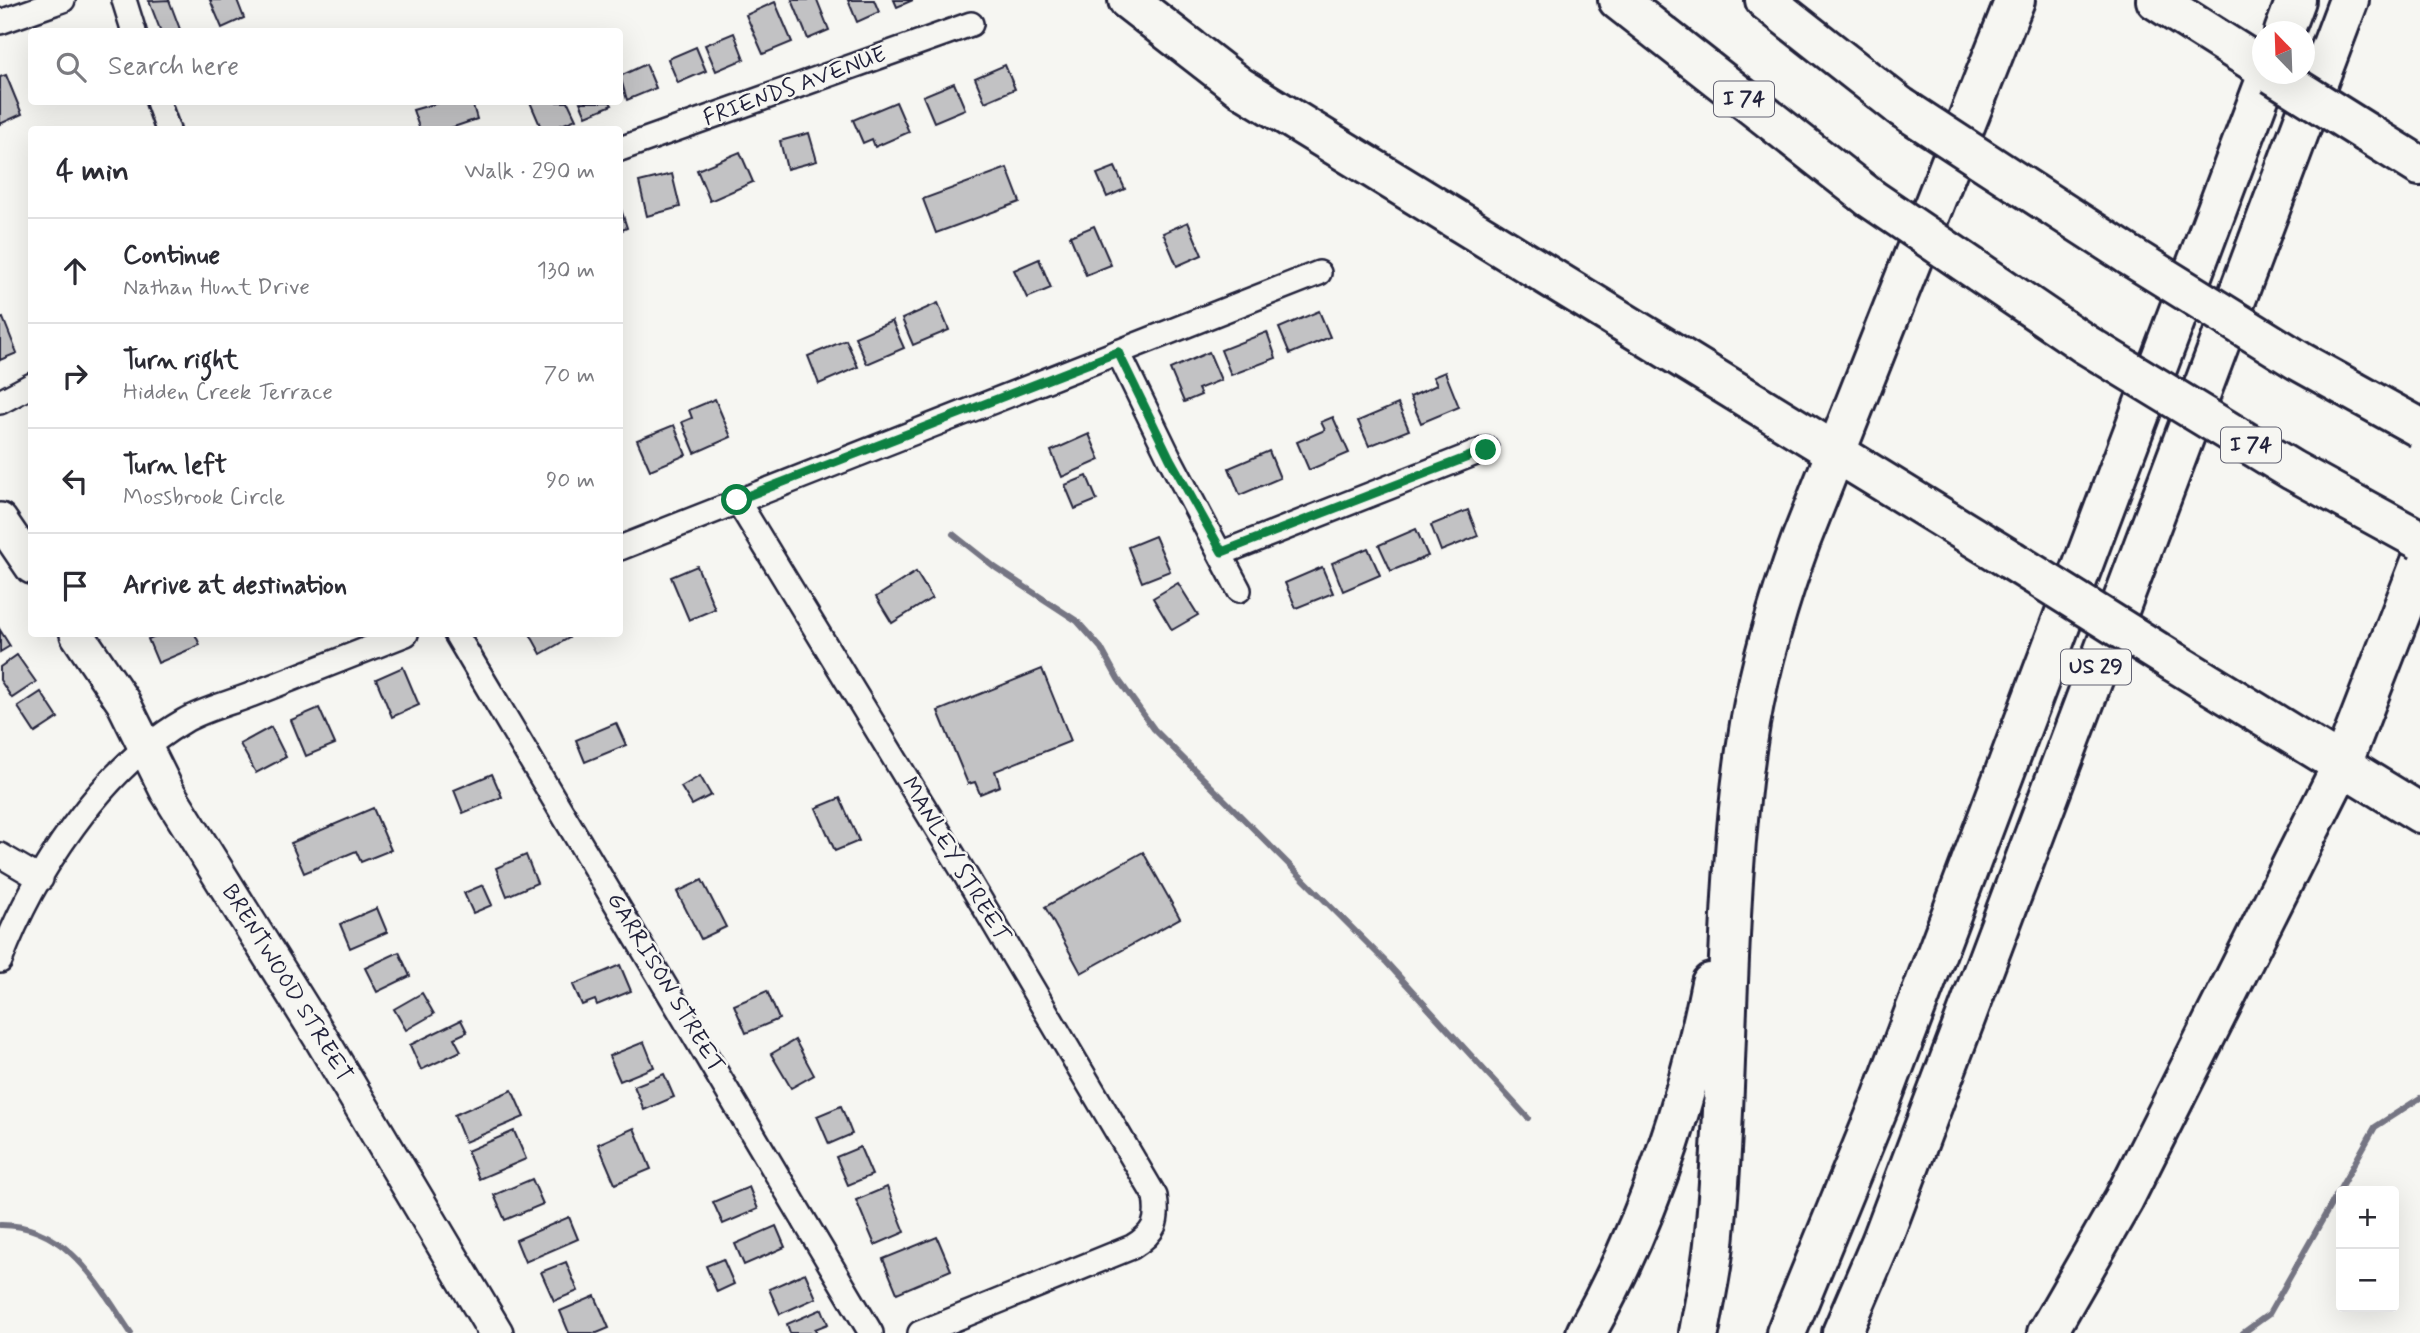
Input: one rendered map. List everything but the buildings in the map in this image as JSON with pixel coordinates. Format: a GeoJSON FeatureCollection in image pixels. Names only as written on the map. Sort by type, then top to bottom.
{"type":"FeatureCollection","features":[{"type":"Feature","properties":{"kind":"highway"},"geometry":{"type":"LineString","coordinates":[[1128,0],[1240,87],[2011,560],[2341,767],[2420,813]]}},
{"type":"Feature","properties":{"kind":"highway","name":"I 74"},"geometry":{"type":"LineString","coordinates":[[1618,0],[1870,198],[2085,344],[2292,470],[2420,540]]}},
{"type":"Feature","properties":{"kind":"highway"},"geometry":{"type":"LineString","coordinates":[[1765,0],[1901,107],[2130,256],[2299,361],[2420,428]]}},
{"type":"Feature","properties":{"kind":"highway"},"geometry":{"type":"LineString","coordinates":[[1699,1333],[1714,1245],[1736,854],[1750,725],[1778,603],[2015,0]]}},
{"type":"Feature","properties":{"kind":"highway"},"geometry":{"type":"LineString","coordinates":[[2156,0],[2252,60]]}},
{"type":"Feature","properties":{"kind":"highway"},"geometry":{"type":"LineString","coordinates":[[2288,21],[2296,0]]}},
{"type":"Feature","properties":{"kind":"highway","name":"US 29"},"geometry":{"type":"LineString","coordinates":[[1842,1333],[1881,1242],[2349,0]]}},
{"type":"Feature","properties":{"kind":"highway","name":"US 29"},"geometry":{"type":"LineString","coordinates":[[1786,1333],[1880,1106],[2267,84]]}},
{"type":"Feature","properties":{"kind":"highway"},"geometry":{"type":"LineString","coordinates":[[2287,84],[2420,166]]}},
{"type":"Feature","properties":{"kind":"highway"},"geometry":{"type":"LineString","coordinates":[[2047,1333],[2124,1199],[2341,767],[2420,564]]}},
{"type":"Feature","properties":{"kind":"highway"},"geometry":{"type":"LineString","coordinates":[[1586,1333],[1631,1242],[1673,1135],[1706,1006],[1736,854]]}},
{"type":"Feature","properties":{"kind":"main road"},"geometry":{"type":"LineString","coordinates":[[0,520],[28,561]]}},
{"type":"Feature","properties":{"kind":"main road","name":"BRENTWOOD STREET"},"geometry":{"type":"LineString","coordinates":[[79,637],[123,702],[167,791],[319,1035],[496,1333]]}},
{"type":"Feature","properties":{"kind":"street"},"geometry":{"type":"LineString","coordinates":[[0,22],[63,0]]}},
{"type":"Feature","properties":{"kind":"street"},"geometry":{"type":"LineString","coordinates":[[124,0],[133,28]]}},
{"type":"Feature","properties":{"kind":"street","name":"FRIENDS AVENUE"},"geometry":{"type":"LineString","coordinates":[[623,148],[971,24]]}},
{"type":"Feature","properties":{"kind":"street"},"geometry":{"type":"LineString","coordinates":[[159,105],[167,126]]}},
{"type":"Feature","properties":{"kind":"street"},"geometry":{"type":"LineString","coordinates":[[623,547],[1319,272]]}},
{"type":"Feature","properties":{"kind":"street"},"geometry":{"type":"LineString","coordinates":[[1118,352],[1170,459],[1222,552],[1239,590]]}},
{"type":"Feature","properties":{"kind":"street"},"geometry":{"type":"LineString","coordinates":[[0,402],[28,387]]}},
{"type":"Feature","properties":{"kind":"street"},"geometry":{"type":"LineString","coordinates":[[1222,552],[1486,450]]}},
{"type":"Feature","properties":{"kind":"street","name":"MANLEY STREET"},"geometry":{"type":"LineString","coordinates":[[737,500],[1155,1196],[1158,1217],[1152,1235],[1132,1247],[920,1333]]}},
{"type":"Feature","properties":{"kind":"street"},"geometry":{"type":"LineString","coordinates":[[0,961],[14,925],[76,820],[109,783],[147,750],[184,721],[398,637]]}},
{"type":"Feature","properties":{"kind":"street","name":"GARRISON STREET"},"geometry":{"type":"LineString","coordinates":[[458,637],[871,1333]]}},
{"type":"Feature","properties":{"kind":"street"},"geometry":{"type":"LineString","coordinates":[[0,855],[41,879]]}},
{"type":"Feature","properties":{"kind":"waterway"},"geometry":{"type":"LineString","coordinates":[[953,534],[996,568],[1077,621],[1101,648],[1118,679],[1154,729],[1387,963],[1528,1118]]}},
{"type":"Feature","properties":{"kind":"waterway"},"geometry":{"type":"LineString","coordinates":[[2243,1333],[2269,1314],[2375,1127],[2420,1098]]}},
{"type":"Feature","properties":{"kind":"waterway"},"geometry":{"type":"LineString","coordinates":[[0,1225],[24,1227],[62,1246],[93,1277],[131,1333]]}},
{"type":"Feature","properties":{"kind":"route"},"geometry":{"type":"LineString","coordinates":[[737,500],[1118,352],[1170,459],[1222,552],[1486,450]]}}]}
